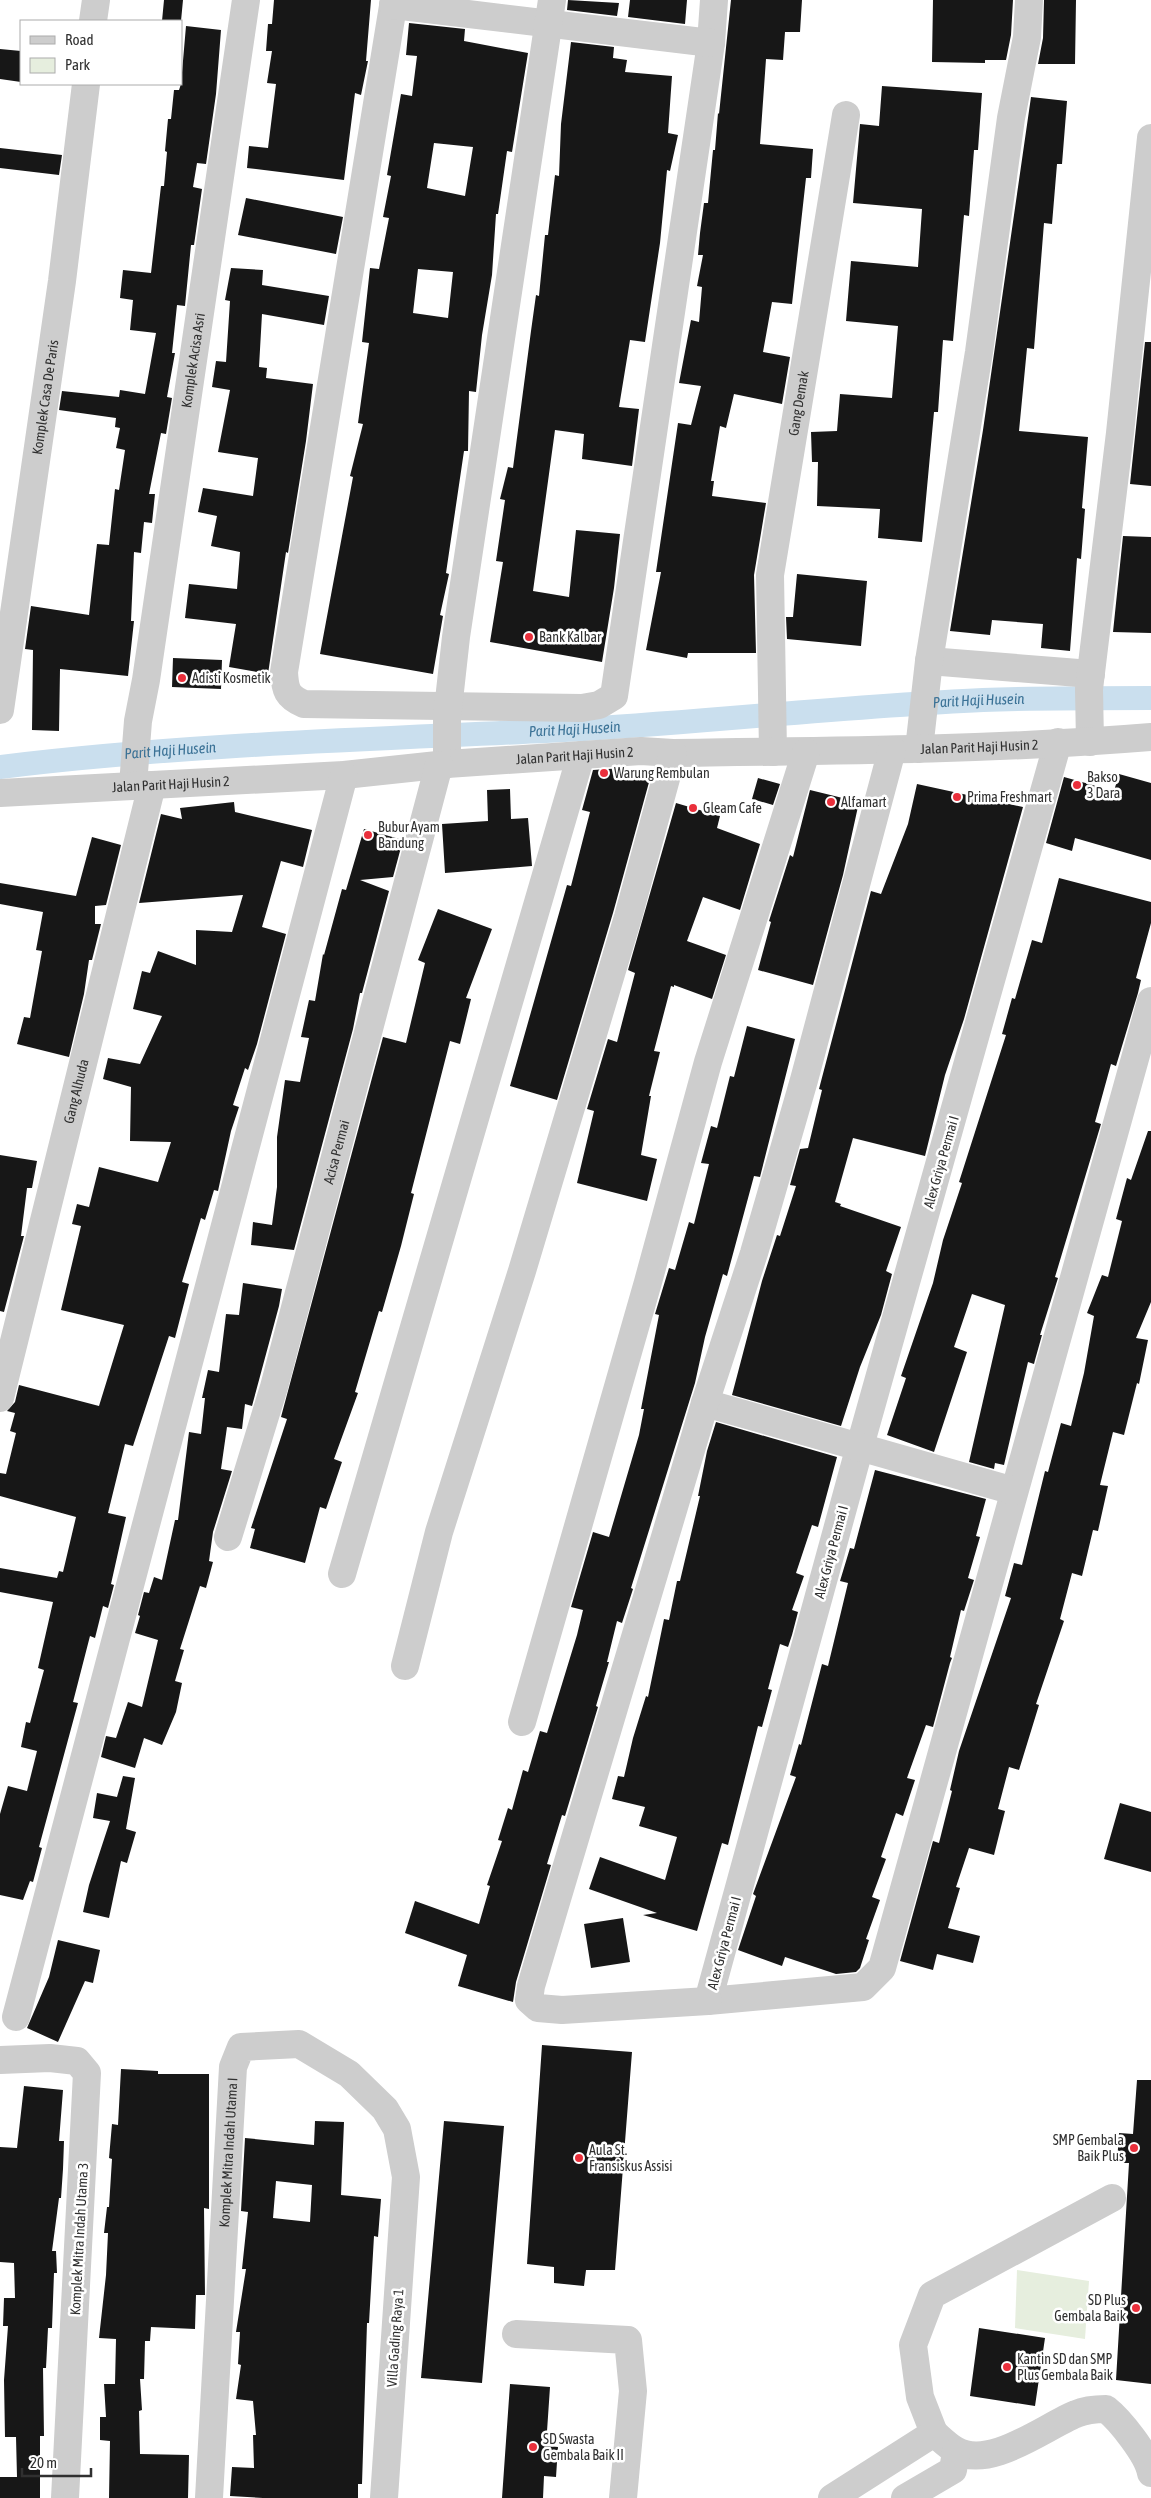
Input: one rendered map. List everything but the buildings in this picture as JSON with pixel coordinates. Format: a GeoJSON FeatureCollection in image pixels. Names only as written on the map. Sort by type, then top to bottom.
{"type":"FeatureCollection","features":[{"type":"Feature","properties":{"kind":"street"},"geometry":{"type":"LineString","coordinates":[[94,20],[96,0]]}},
{"type":"Feature","properties":{"kind":"street","name":"Komplek Acisa Asri"},"geometry":{"type":"LineString","coordinates":[[139,781],[138,721],[146,680],[246,0]]}},
{"type":"Feature","properties":{"kind":"street"},"geometry":{"type":"LineString","coordinates":[[711,43],[550,12],[394,3],[284,672],[284,686],[292,699],[304,704],[448,713],[582,708],[599,705],[614,696],[711,43],[714,0]]}},
{"type":"Feature","properties":{"kind":"street"},"geometry":{"type":"LineString","coordinates":[[921,726],[929,661],[979,352],[1011,118],[1027,37],[1029,0]]}},
{"type":"Feature","properties":{"kind":"street","name":"Acisa Permai"},"geometry":{"type":"LineString","coordinates":[[228,1537],[274,1387],[445,761],[448,713],[459,618],[550,12]]}},
{"type":"Feature","properties":{"kind":"street","name":"Komplek Casa De Paris"},"geometry":{"type":"LineString","coordinates":[[0,710],[62,281],[86,85]]}},
{"type":"Feature","properties":{"kind":"street","name":"Gang Demak"},"geometry":{"type":"LineString","coordinates":[[773,743],[770,575],[846,115]]}},
{"type":"Feature","properties":{"kind":"street"},"geometry":{"type":"LineString","coordinates":[[1090,731],[1090,682],[1120,433],[1151,138]]}},
{"type":"Feature","properties":{"kind":"street"},"geometry":{"type":"LineString","coordinates":[[929,661],[1090,682]]}},
{"type":"Feature","properties":{"kind":"street","name":"Jalan Parit Haji Husin 2"},"geometry":{"type":"LineString","coordinates":[[0,793],[139,781],[344,775],[445,761],[641,751],[674,753],[773,743],[806,752],[892,750],[921,726],[1058,742],[1090,731],[1151,737]]}},
{"type":"Feature","properties":{"kind":"street","name":"Alex Griya Permai I"},"geometry":{"type":"LineString","coordinates":[[1058,742],[860,1446],[708,2001],[863,1987],[882,1968],[1151,1001]]}},
{"type":"Feature","properties":{"kind":"street"},"geometry":{"type":"LineString","coordinates":[[708,2001],[562,2010],[538,2008],[529,2000],[531,1986],[705,1403],[754,1253],[802,1090],[892,750]]}},
{"type":"Feature","properties":{"kind":"street"},"geometry":{"type":"LineString","coordinates":[[522,1722],[708,1062],[806,752]]}},
{"type":"Feature","properties":{"kind":"street"},"geometry":{"type":"LineString","coordinates":[[405,1666],[439,1532],[525,1261],[628,917],[674,753]]}},
{"type":"Feature","properties":{"kind":"street"},"geometry":{"type":"LineString","coordinates":[[342,1574],[580,755]]}},
{"type":"Feature","properties":{"kind":"street"},"geometry":{"type":"LineString","coordinates":[[16,2017],[344,775]]}},
{"type":"Feature","properties":{"kind":"street","name":"Gang Alhuda"},"geometry":{"type":"LineString","coordinates":[[0,1398],[139,781]]}},
{"type":"Feature","properties":{"kind":"street"},"geometry":{"type":"LineString","coordinates":[[705,1403],[1014,1491]]}},
{"type":"Feature","properties":{"kind":"street","name":"Komplek Mitra Indah Utama I"},"geometry":{"type":"LineString","coordinates":[[209,2498],[233,2067],[241,2047],[299,2044],[349,2074],[385,2109],[397,2129],[406,2177]]}},
{"type":"Feature","properties":{"kind":"street","name":"Komplek Mitra Indah Utama 3"},"geometry":{"type":"LineString","coordinates":[[0,2060],[50,2058],[77,2061],[87,2072],[65,2498]]}},
{"type":"Feature","properties":{"kind":"street","name":"Villa Gading Raya 1"},"geometry":{"type":"LineString","coordinates":[[384,2498],[406,2177]]}},
{"type":"Feature","properties":{"kind":"street"},"geometry":{"type":"LineString","coordinates":[[1112,2198],[932,2295],[913,2345],[920,2397],[934,2433],[956,2452],[983,2456],[995,2454],[1077,2413],[1106,2409],[1115,2416],[1135,2443],[1151,2473]]}},
{"type":"Feature","properties":{"kind":"street"},"geometry":{"type":"LineString","coordinates":[[516,2334],[628,2340],[633,2391],[623,2498]]}},
{"type":"Feature","properties":{"kind":"street"},"geometry":{"type":"LineString","coordinates":[[832,2498],[934,2433]]}},
{"type":"Feature","properties":{"kind":"street"},"geometry":{"type":"LineString","coordinates":[[905,2498],[953,2470],[956,2452]]}},
{"type":"Feature","properties":{"kind":"green space"},"geometry":{"type":"Polygon","coordinates":[[[1017,2270],[1089,2281],[1085,2339],[1015,2328],[1017,2270]]]}},
{"type":"Feature","properties":{"kind":"waterway","name":"Parit Haji Husein"},"geometry":{"type":"LineString","coordinates":[[0,767],[146,752],[219,747],[584,729],[983,700],[1151,698]]}},
{"type":"Feature","properties":{"kind":"place","name":"Bank Kalbar"},"geometry":{"type":"Point","coordinates":[529,637]}},
{"type":"Feature","properties":{"kind":"place","name":"Adisti Kosmetik"},"geometry":{"type":"Point","coordinates":[182,678]}},
{"type":"Feature","properties":{"kind":"place","name":"Warung Rembulan"},"geometry":{"type":"Point","coordinates":[604,773]}},
{"type":"Feature","properties":{"kind":"place","name":"Bakso 3 Dara"},"geometry":{"type":"Point","coordinates":[1077,785]}},
{"type":"Feature","properties":{"kind":"place","name":"Prima Freshmart"},"geometry":{"type":"Point","coordinates":[957,797]}},
{"type":"Feature","properties":{"kind":"place","name":"Alfamart"},"geometry":{"type":"Point","coordinates":[831,802]}},
{"type":"Feature","properties":{"kind":"place","name":"Gleam Cafe"},"geometry":{"type":"Point","coordinates":[693,808]}},
{"type":"Feature","properties":{"kind":"place","name":"Bubur Ayam Bandung"},"geometry":{"type":"Point","coordinates":[368,835]}},
{"type":"Feature","properties":{"kind":"place","name":"SMP Gembala Baik Plus"},"geometry":{"type":"Point","coordinates":[1134,2148]}},
{"type":"Feature","properties":{"kind":"place","name":"Aula St. Fransiskus Assisi"},"geometry":{"type":"Point","coordinates":[579,2158]}},
{"type":"Feature","properties":{"kind":"place","name":"SD Plus Gembala Baik"},"geometry":{"type":"Point","coordinates":[1136,2308]}},
{"type":"Feature","properties":{"kind":"place","name":"Kantin SD dan SMP Plus Gembala Baik"},"geometry":{"type":"Point","coordinates":[1007,2367]}},
{"type":"Feature","properties":{"kind":"place","name":"SD Swasta Gembala Baik II"},"geometry":{"type":"Point","coordinates":[533,2447]}}]}
